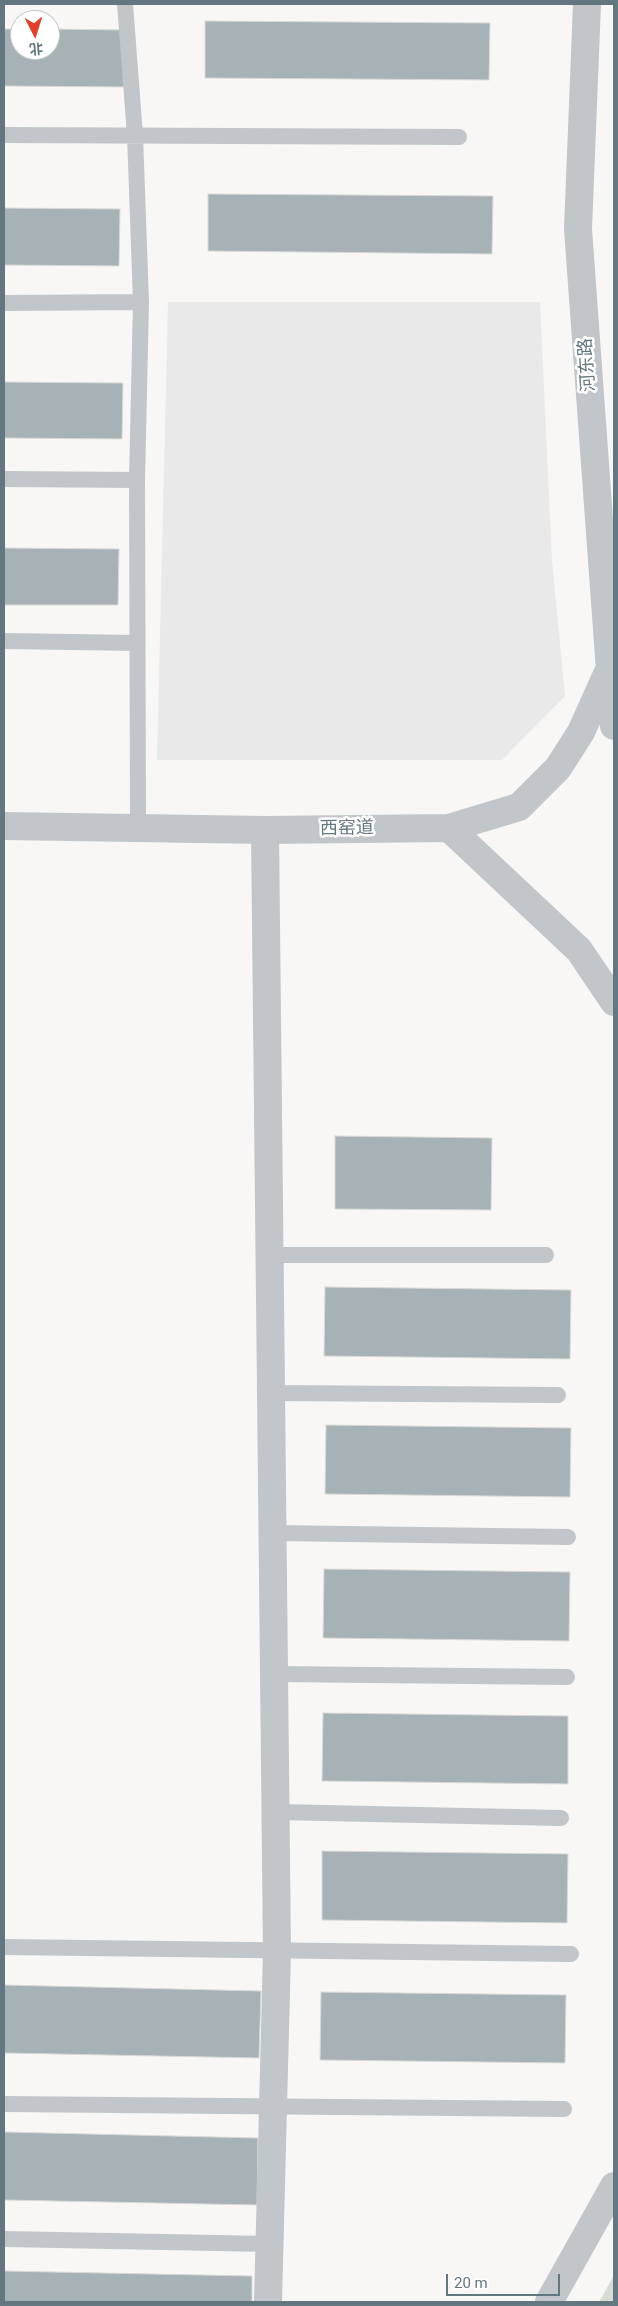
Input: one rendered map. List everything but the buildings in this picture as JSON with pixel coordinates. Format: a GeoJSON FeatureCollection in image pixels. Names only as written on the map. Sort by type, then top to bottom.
{"type":"FeatureCollection","features":[{"type":"Feature","properties":{"kind":"street","name":"河东路"},"geometry":{"type":"LineString","coordinates":[[586,4],[578,229],[614,726]]}},
{"type":"Feature","properties":{"kind":"street","name":"西窑道"},"geometry":{"type":"LineString","coordinates":[[4,826],[265,830],[449,828],[519,807],[558,768],[581,732],[609,670]]}},
{"type":"Feature","properties":{"kind":"street"},"geometry":{"type":"LineString","coordinates":[[449,828],[579,950],[614,1002]]}},
{"type":"Feature","properties":{"kind":"street"},"geometry":{"type":"LineString","coordinates":[[265,830],[277,1952],[268,2302]]}},
{"type":"Feature","properties":{"kind":"street"},"geometry":{"type":"LineString","coordinates":[[549,2302],[614,2186]]}},
{"type":"Feature","properties":{"kind":"lane"},"geometry":{"type":"LineString","coordinates":[[125,4],[135,136],[141,302],[137,480],[138,828]]}},
{"type":"Feature","properties":{"kind":"lane"},"geometry":{"type":"LineString","coordinates":[[4,135],[459,137]]}},
{"type":"Feature","properties":{"kind":"lane"},"geometry":{"type":"LineString","coordinates":[[4,303],[141,302]]}},
{"type":"Feature","properties":{"kind":"lane"},"geometry":{"type":"LineString","coordinates":[[4,479],[137,480]]}},
{"type":"Feature","properties":{"kind":"lane"},"geometry":{"type":"LineString","coordinates":[[4,642],[137,643]]}},
{"type":"Feature","properties":{"kind":"lane"},"geometry":{"type":"LineString","coordinates":[[270,1255],[546,1256]]}},
{"type":"Feature","properties":{"kind":"lane"},"geometry":{"type":"LineString","coordinates":[[271,1393],[558,1395]]}},
{"type":"Feature","properties":{"kind":"lane"},"geometry":{"type":"LineString","coordinates":[[273,1534],[568,1537]]}},
{"type":"Feature","properties":{"kind":"lane"},"geometry":{"type":"LineString","coordinates":[[274,1674],[567,1677]]}},
{"type":"Feature","properties":{"kind":"lane"},"geometry":{"type":"LineString","coordinates":[[276,1812],[561,1818]]}},
{"type":"Feature","properties":{"kind":"lane"},"geometry":{"type":"LineString","coordinates":[[4,1947],[277,1952],[571,1954]]}},
{"type":"Feature","properties":{"kind":"lane"},"geometry":{"type":"LineString","coordinates":[[4,2104],[564,2109]]}},
{"type":"Feature","properties":{"kind":"lane"},"geometry":{"type":"LineString","coordinates":[[4,2239],[270,2244]]}},
{"type":"Feature","properties":{"kind":"shaded area"},"geometry":{"type":"Polygon","coordinates":[[[168,302],[540,302],[552,561],[565,696],[502,760],[157,760],[168,302]]]}},
{"type":"Feature","properties":{"kind":"shaded area"},"geometry":{"type":"Polygon","coordinates":[[[614,2275],[614,2302],[599,2302],[614,2275]]]}}]}
